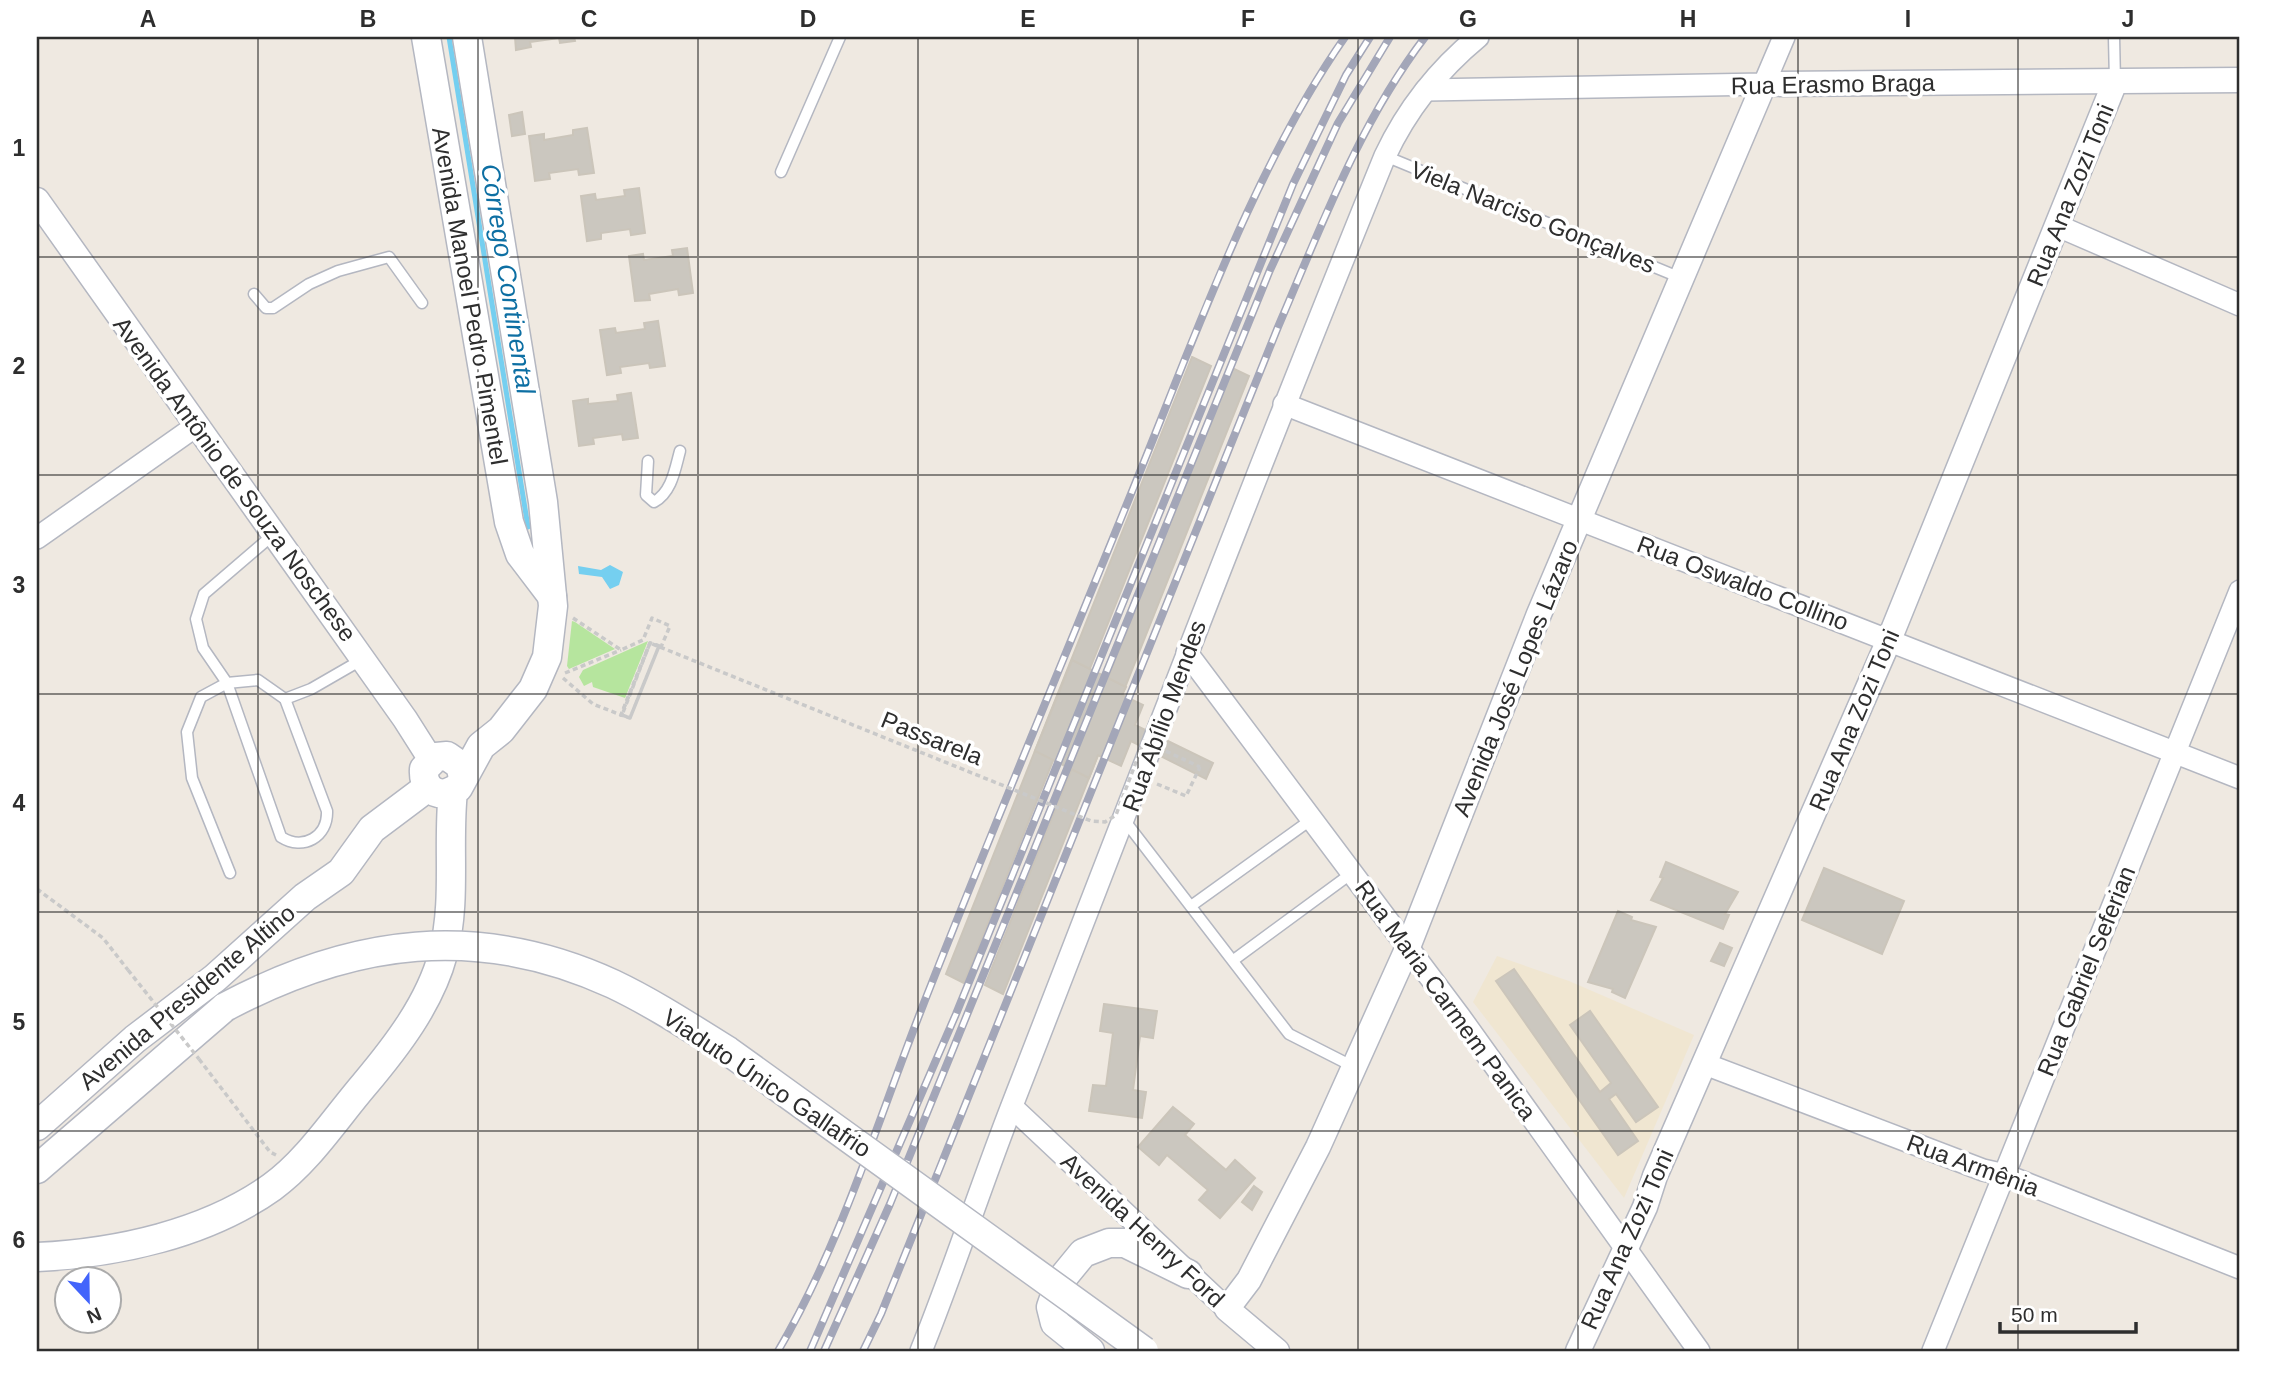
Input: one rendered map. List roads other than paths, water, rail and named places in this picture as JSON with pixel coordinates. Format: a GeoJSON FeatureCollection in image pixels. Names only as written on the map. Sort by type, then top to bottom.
{"type":"FeatureCollection","features":[{"type":"Feature","properties":{"kind":"main road","name":"Avenida Manoel Pedro Pimentel"},"geometry":{"type":"LineString","coordinates":[[426,37],[509,522],[520,554],[553,601]]}},
{"type":"Feature","properties":{"kind":"main road","name":"Avenida Manoel Pedro Pimentel"},"geometry":{"type":"LineString","coordinates":[[444,777],[500,730],[533,689],[547,657],[553,601],[543,502],[467,37]]}},
{"type":"Feature","properties":{"kind":"main road"},"geometry":{"type":"LineString","coordinates":[[520,554],[549,562]]}},
{"type":"Feature","properties":{"kind":"main road"},"geometry":{"type":"LineString","coordinates":[[37,1257],[77,1255],[194,1227],[252,1199],[273,1186],[297,1165],[388,1056],[414,1017],[443,955],[451,910],[453,857],[444,777]]}},
{"type":"Feature","properties":{"kind":"main road","name":"Avenida Presidente Altino"},"geometry":{"type":"LineString","coordinates":[[37,1126],[135,1039],[215,978],[304,897],[341,872],[372,828],[444,777]]}},
{"type":"Feature","properties":{"kind":"main road","name":"Viaduto Único Gallafrio"},"geometry":{"type":"LineString","coordinates":[[225,1007],[270,982],[339,958],[412,944],[479,947],[524,953],[588,974],[665,1012],[728,1051],[1144,1351]]}},
{"type":"Feature","properties":{"kind":"main road","name":"Avenida Presidente Altino"},"geometry":{"type":"LineString","coordinates":[[37,1169],[225,1007]]}},
{"type":"Feature","properties":{"kind":"main road"},"geometry":{"type":"LineString","coordinates":[[37,1242],[77,1255]]}},
{"type":"Feature","properties":{"kind":"main road"},"geometry":{"type":"LineString","coordinates":[[1090,1351],[1055,1323],[1051,1307],[1060,1281],[1083,1253],[1110,1243],[1125,1243],[1188,1274]]}},
{"type":"Feature","properties":{"kind":"street","name":"Rua Abílio Mendes"},"geometry":{"type":"LineString","coordinates":[[921,1351],[1187,653],[1385,156],[1408,111],[1451,60],[1478,37]]}},
{"type":"Feature","properties":{"kind":"street","name":"Avenida José Lopes Lázaro"},"geometry":{"type":"LineString","coordinates":[[1227,1309],[1249,1280],[1318,1147],[1408,947],[1579,520],[1784,37]]}},
{"type":"Feature","properties":{"kind":"street","name":"Rua Erasmo Braga"},"geometry":{"type":"LineString","coordinates":[[1426,90],[2240,80]]}},
{"type":"Feature","properties":{"kind":"street","name":"Rua Ana Zozi Toni"},"geometry":{"type":"LineString","coordinates":[[1578,1351],[1626,1247],[1889,639],[2115,82]]}},
{"type":"Feature","properties":{"kind":"street","name":"Avenida Antônio de Souza Noschese"},"geometry":{"type":"LineString","coordinates":[[37,200],[444,777]]}},
{"type":"Feature","properties":{"kind":"street"},"geometry":{"type":"LineString","coordinates":[[2058,226],[2240,305]]}},
{"type":"Feature","properties":{"kind":"street","name":"Rua Oswaldo Collino"},"geometry":{"type":"LineString","coordinates":[[1284,404],[2240,778]]}},
{"type":"Feature","properties":{"kind":"street"},"geometry":{"type":"LineString","coordinates":[[37,538],[196,426]]}},
{"type":"Feature","properties":{"kind":"street","name":"Rua Gabriel Seferian"},"geometry":{"type":"LineString","coordinates":[[1933,1351],[2240,591]]}},
{"type":"Feature","properties":{"kind":"street","name":"Rua Maria Carmem Panica"},"geometry":{"type":"LineString","coordinates":[[1187,653],[1408,947],[1699,1351]]}},
{"type":"Feature","properties":{"kind":"street","name":"Rua Armênia"},"geometry":{"type":"LineString","coordinates":[[1705,1064],[1983,1170],[2006,1175],[2240,1268]]}},
{"type":"Feature","properties":{"kind":"street","name":"Avenida Henry Ford"},"geometry":{"type":"LineString","coordinates":[[1012,1107],[1188,1274],[1277,1351]]}},
{"type":"Feature","properties":{"kind":"lane"},"geometry":{"type":"LineString","coordinates":[[781,172],[841,37]]}},
{"type":"Feature","properties":{"kind":"lane"},"geometry":{"type":"LineString","coordinates":[[2114,37],[2115,82]]}},
{"type":"Feature","properties":{"kind":"lane","name":"Viela Narciso Gonçalves"},"geometry":{"type":"LineString","coordinates":[[1385,156],[1681,278]]}},
{"type":"Feature","properties":{"kind":"lane"},"geometry":{"type":"LineString","coordinates":[[254,294],[266,308],[273,308],[309,284],[338,271],[389,257],[422,303]]}},
{"type":"Feature","properties":{"kind":"lane"},"geometry":{"type":"LineString","coordinates":[[648,461],[646,495],[654,502],[662,497],[668,488],[680,451]]}},
{"type":"Feature","properties":{"kind":"lane"},"geometry":{"type":"LineString","coordinates":[[230,873],[192,778],[187,732],[201,697],[226,683],[258,680],[285,699],[327,811],[328,825],[323,833],[301,842],[290,843],[281,837],[226,683],[204,649],[196,619],[204,594],[274,534]]}},
{"type":"Feature","properties":{"kind":"lane"},"geometry":{"type":"LineString","coordinates":[[285,699],[311,689],[363,659]]}},
{"type":"Feature","properties":{"kind":"lane"},"geometry":{"type":"LineString","coordinates":[[1191,906],[1312,819]]}},
{"type":"Feature","properties":{"kind":"lane"},"geometry":{"type":"LineString","coordinates":[[1125,821],[1235,959],[1289,1034],[1354,1067]]}},
{"type":"Feature","properties":{"kind":"lane"},"geometry":{"type":"LineString","coordinates":[[1235,959],[1352,873]]}},
{"type":"Feature","properties":{"kind":"water"},"geometry":{"type":"Polygon","coordinates":[[[610,565],[623,572],[619,585],[610,589],[602,577],[579,574],[578,566],[601,570],[610,565]]]}},
{"type":"Feature","properties":{"kind":"waterway","name":"Córrego Continental"},"geometry":{"type":"LineString","coordinates":[[449,37],[528,527]]}},
{"type":"Feature","properties":{"kind":"railway"},"geometry":{"type":"LineString","coordinates":[[778,1351],[839,1228],[946,946],[1230,251],[1283,139],[1345,37]]}},
{"type":"Feature","properties":{"kind":"railway"},"geometry":{"type":"LineString","coordinates":[[810,1351],[956,1014],[1293,184],[1346,75],[1370,37]]}},
{"type":"Feature","properties":{"kind":"railway"},"geometry":{"type":"LineString","coordinates":[[824,1351],[890,1204],[1270,270],[1338,123],[1390,37]]}},
{"type":"Feature","properties":{"kind":"railway"},"geometry":{"type":"LineString","coordinates":[[863,1351],[881,1314],[1310,252],[1343,177],[1380,105],[1425,37]]}}]}
